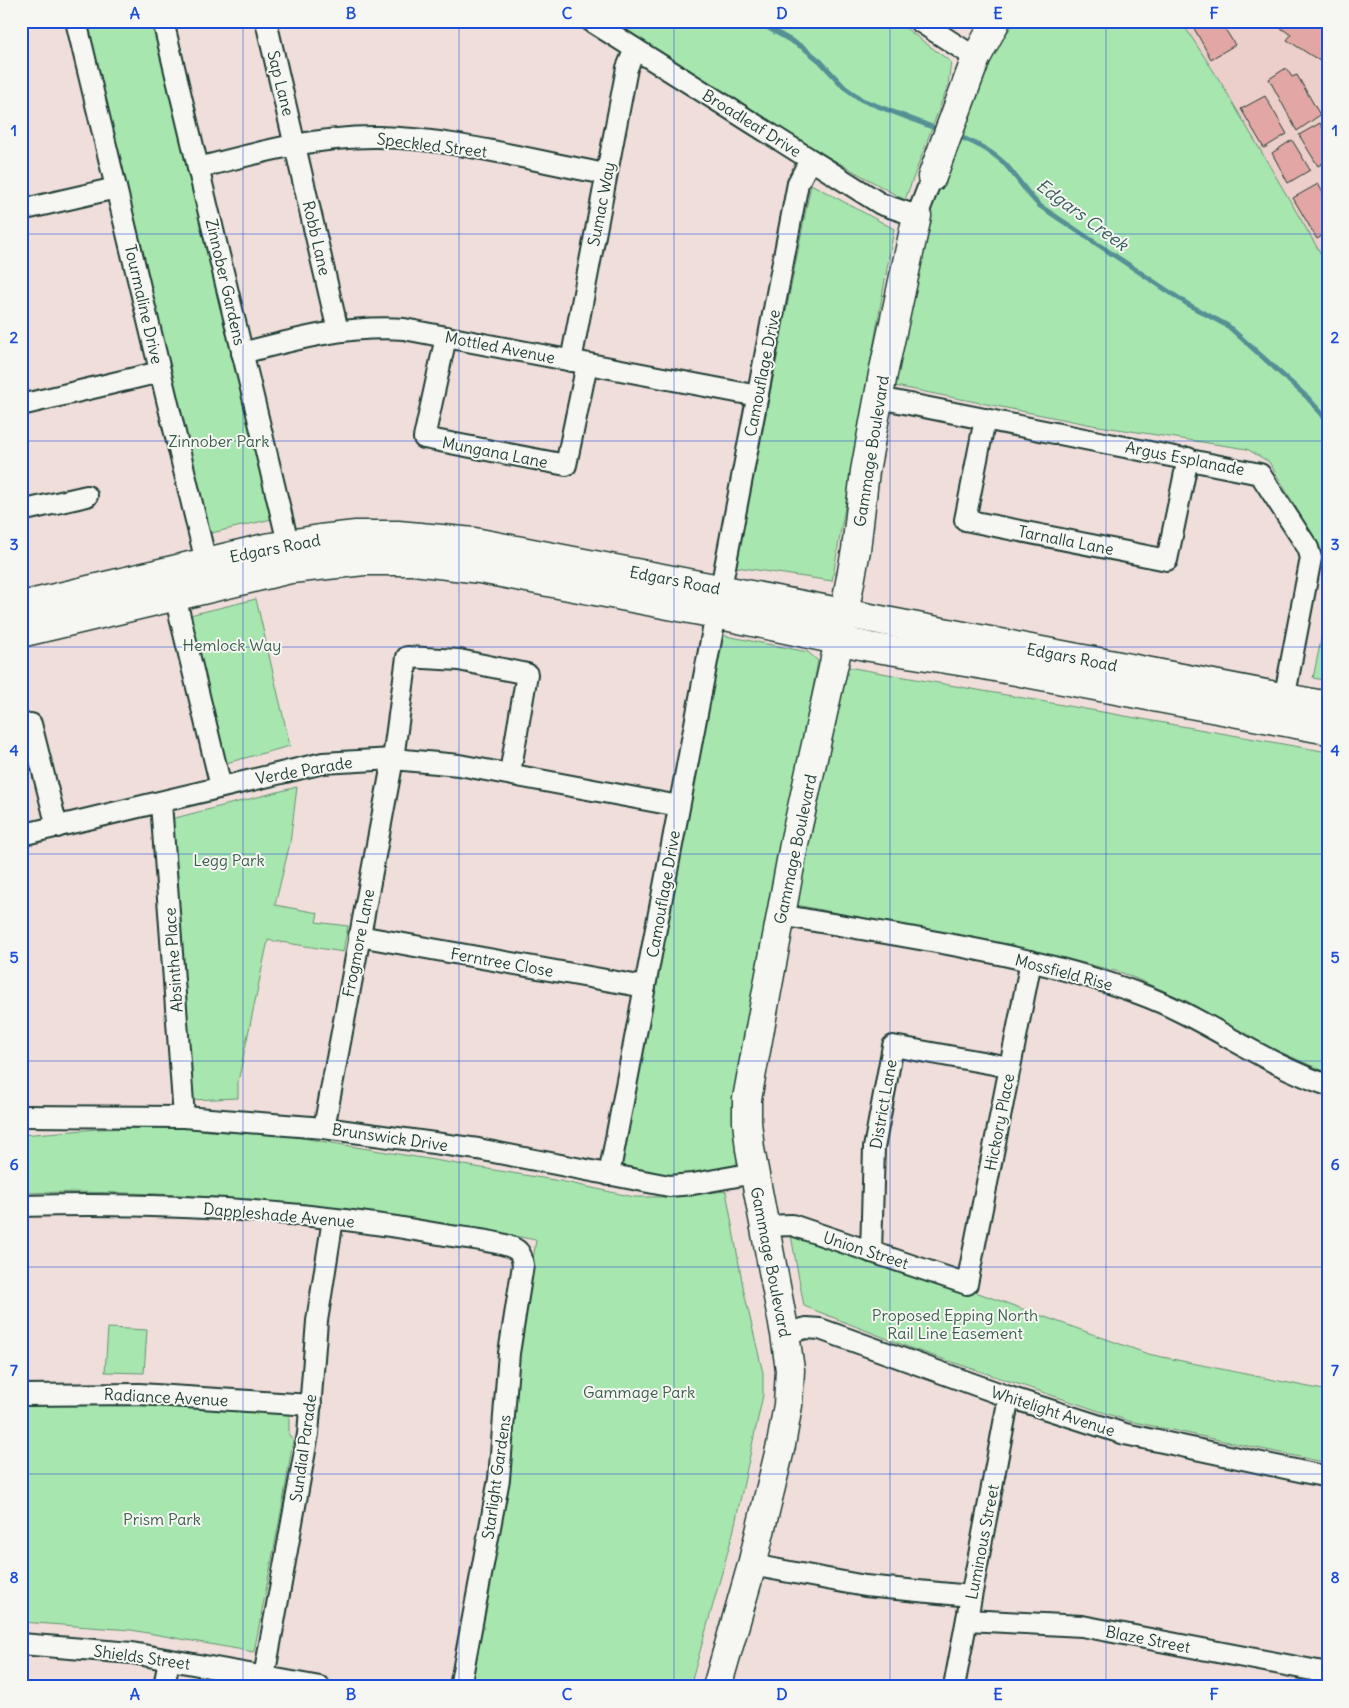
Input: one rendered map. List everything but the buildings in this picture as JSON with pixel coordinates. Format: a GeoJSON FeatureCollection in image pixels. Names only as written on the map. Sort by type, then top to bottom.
{"type":"FeatureCollection","features":[{"type":"Feature","properties":{"kind":"main road","name":"Gammage Boulevard"},"geometry":{"type":"LineString","coordinates":[[932,177],[976,58],[996,21]]}},
{"type":"Feature","properties":{"kind":"main road","name":"Gammage Boulevard"},"geometry":{"type":"LineString","coordinates":[[718,1687],[752,1565],[781,1445],[788,1405],[790,1370],[785,1334],[754,1173],[747,1122],[747,1099],[795,839],[839,641],[856,550],[865,471],[917,216]]}},
{"type":"Feature","properties":{"kind":"main road","name":"Edgars Road"},"geometry":{"type":"LineString","coordinates":[[21,633],[172,584],[210,574],[288,544],[356,535],[436,537],[474,542],[719,601],[839,641],[994,667],[1282,709],[1328,706]]}},
{"type":"Feature","properties":{"kind":"main road","name":"Edgars Road"},"geometry":{"type":"LineString","coordinates":[[210,574],[292,569],[364,561],[414,561],[719,601],[844,613],[1282,709],[1328,730]]}},
{"type":"Feature","properties":{"kind":"main road","name":"Edgars Road"},"geometry":{"type":"LineString","coordinates":[[21,606],[172,584]]}},
{"type":"Feature","properties":{"kind":"street","name":"Tourmaline Drive"},"geometry":{"type":"LineString","coordinates":[[76,21],[210,574]]}},
{"type":"Feature","properties":{"kind":"street","name":"Zinnober Gardens"},"geometry":{"type":"LineString","coordinates":[[163,21],[288,544]]}},
{"type":"Feature","properties":{"kind":"street","name":"Sap Lane"},"geometry":{"type":"LineString","coordinates":[[266,21],[296,145]]}},
{"type":"Feature","properties":{"kind":"street","name":"Broadleaf Drive"},"geometry":{"type":"LineString","coordinates":[[591,21],[881,204],[917,216]]}},
{"type":"Feature","properties":{"kind":"street"},"geometry":{"type":"LineString","coordinates":[[919,21],[976,58]]}},
{"type":"Feature","properties":{"kind":"street","name":"Sumac Way"},"geometry":{"type":"LineString","coordinates":[[579,363],[606,174],[627,68],[635,49]]}},
{"type":"Feature","properties":{"kind":"street","name":"Speckled Street"},"geometry":{"type":"LineString","coordinates":[[198,168],[296,145],[349,138],[402,138],[453,145],[606,174]]}},
{"type":"Feature","properties":{"kind":"street","name":"Robb Lane"},"geometry":{"type":"LineString","coordinates":[[296,145],[338,331]]}},
{"type":"Feature","properties":{"kind":"street","name":"Camouflage Drive"},"geometry":{"type":"LineString","coordinates":[[609,1175],[798,183],[810,160]]}},
{"type":"Feature","properties":{"kind":"street","name":"Gammage Boulevard"},"geometry":{"type":"LineString","coordinates":[[917,216],[932,177]]}},
{"type":"Feature","properties":{"kind":"street"},"geometry":{"type":"LineString","coordinates":[[21,210],[116,188]]}},
{"type":"Feature","properties":{"kind":"street","name":"Mottled Avenue"},"geometry":{"type":"LineString","coordinates":[[242,353],[338,331],[383,328],[446,337],[758,396]]}},
{"type":"Feature","properties":{"kind":"street","name":"Mungana Lane"},"geometry":{"type":"LineString","coordinates":[[446,337],[424,438],[566,465],[579,363]]}},
{"type":"Feature","properties":{"kind":"street"},"geometry":{"type":"LineString","coordinates":[[21,405],[160,372]]}},
{"type":"Feature","properties":{"kind":"street","name":"Argus Esplanade"},"geometry":{"type":"LineString","coordinates":[[879,398],[1188,458],[1260,474],[1308,548],[1310,565],[1282,709]]}},
{"type":"Feature","properties":{"kind":"street","name":"Tarnalla Lane"},"geometry":{"type":"LineString","coordinates":[[985,419],[964,520],[1167,560],[1188,458]]}},
{"type":"Feature","properties":{"kind":"street"},"geometry":{"type":"LineString","coordinates":[[21,511],[87,496]]}},
{"type":"Feature","properties":{"kind":"street"},"geometry":{"type":"LineString","coordinates":[[172,584],[221,787]]}},
{"type":"Feature","properties":{"kind":"street","name":"Frogmore Lane"},"geometry":{"type":"LineString","coordinates":[[324,1128],[393,759],[407,657],[459,660],[528,674],[510,774]]}},
{"type":"Feature","properties":{"kind":"street"},"geometry":{"type":"LineString","coordinates":[[21,726],[31,724],[57,828]]}},
{"type":"Feature","properties":{"kind":"street","name":"Verde Parade"},"geometry":{"type":"LineString","coordinates":[[21,835],[323,764],[393,759],[430,761],[510,774],[679,806]]}},
{"type":"Feature","properties":{"kind":"street","name":"Absinthe Place"},"geometry":{"type":"LineString","coordinates":[[161,803],[184,1117]]}},
{"type":"Feature","properties":{"kind":"street","name":"Mossfield Rise"},"geometry":{"type":"LineString","coordinates":[[781,915],[1031,961],[1086,975],[1143,995],[1189,1015],[1285,1068],[1328,1085]]}},
{"type":"Feature","properties":{"kind":"street","name":"Ferntree Close"},"geometry":{"type":"LineString","coordinates":[[359,936],[645,987]]}},
{"type":"Feature","properties":{"kind":"street","name":"Hickory Place"},"geometry":{"type":"LineString","coordinates":[[968,1284],[1031,961]]}},
{"type":"Feature","properties":{"kind":"street","name":"District Lane"},"geometry":{"type":"LineString","coordinates":[[871,1252],[874,1148],[893,1046],[1010,1067]]}},
{"type":"Feature","properties":{"kind":"street","name":"Brunswick Drive"},"geometry":{"type":"LineString","coordinates":[[21,1116],[184,1117],[324,1128],[468,1147],[669,1186],[693,1184],[754,1173]]}},
{"type":"Feature","properties":{"kind":"street","name":"Dappleshade Avenue"},"geometry":{"type":"LineString","coordinates":[[21,1206],[172,1207],[333,1219],[506,1246],[520,1253],[523,1265]]}},
{"type":"Feature","properties":{"kind":"street","name":"Sundial Parade"},"geometry":{"type":"LineString","coordinates":[[264,1676],[302,1468],[311,1405],[317,1320],[333,1219]]}},
{"type":"Feature","properties":{"kind":"street","name":"Union Street"},"geometry":{"type":"LineString","coordinates":[[764,1226],[792,1225],[968,1284]]}},
{"type":"Feature","properties":{"kind":"street","name":"Starlight Gardens"},"geometry":{"type":"LineString","coordinates":[[460,1687],[499,1479],[510,1353],[523,1265]]}},
{"type":"Feature","properties":{"kind":"street","name":"Whitelight Avenue"},"geometry":{"type":"LineString","coordinates":[[785,1334],[806,1328],[826,1331],[1009,1397],[1125,1434],[1328,1477]]}},
{"type":"Feature","properties":{"kind":"street","name":"Radiance Avenue"},"geometry":{"type":"LineString","coordinates":[[21,1395],[139,1394],[311,1405]]}},
{"type":"Feature","properties":{"kind":"street","name":"Luminous Street"},"geometry":{"type":"LineString","coordinates":[[954,1687],[1009,1397]]}},
{"type":"Feature","properties":{"kind":"street"},"geometry":{"type":"LineString","coordinates":[[752,1565],[865,1586],[972,1596]]}},
{"type":"Feature","properties":{"kind":"street","name":"Blaze Street"},"geometry":{"type":"LineString","coordinates":[[967,1620],[1082,1626],[1328,1674]]}},
{"type":"Feature","properties":{"kind":"street","name":"Shields Street"},"geometry":{"type":"LineString","coordinates":[[21,1644],[132,1653],[169,1660],[231,1679],[264,1676],[320,1687]]}},
{"type":"Feature","properties":{"kind":"street"},"geometry":{"type":"LineString","coordinates":[[164,1687],[169,1660]]}},
{"type":"Feature","properties":{"kind":"shaded area"},"geometry":{"type":"Polygon","coordinates":[[[1181,21],[1328,21],[1328,266],[1220,81],[1181,21]]]}},
{"type":"Feature","properties":{"kind":"green space","name":"Zinnober Park"},"geometry":{"type":"Polygon","coordinates":[[[85,21],[153,21],[272,519],[207,534],[85,21]]]}},
{"type":"Feature","properties":{"kind":"green space"},"geometry":{"type":"Polygon","coordinates":[[[604,21],[896,21],[951,62],[948,85],[905,200],[753,113],[604,21]]]}},
{"type":"Feature","properties":{"kind":"green space"},"geometry":{"type":"Polygon","coordinates":[[[1016,21],[1181,21],[1220,81],[1328,266],[1328,562],[1269,462],[1247,449],[1092,425],[895,386],[931,205],[981,67],[1016,21]]]}},
{"type":"Feature","properties":{"kind":"green space"},"geometry":{"type":"Polygon","coordinates":[[[811,184],[894,229],[832,581],[736,567],[811,184]]]}},
{"type":"Feature","properties":{"kind":"green space","name":"Hemlock Way"},"geometry":{"type":"Polygon","coordinates":[[[256,599],[290,746],[226,763],[190,615],[256,599]]]}},
{"type":"Feature","properties":{"kind":"green space"},"geometry":{"type":"Polygon","coordinates":[[[1328,625],[1328,681],[1313,678],[1322,635],[1328,625]]]}},
{"type":"Feature","properties":{"kind":"green space"},"geometry":{"type":"Polygon","coordinates":[[[721,635],[808,652],[818,661],[774,894],[741,1155],[733,1168],[667,1177],[628,1169],[624,1167],[619,1157],[721,635]]]}},
{"type":"Feature","properties":{"kind":"green space"},"geometry":{"type":"Polygon","coordinates":[[[848,667],[1328,752],[1328,1073],[1253,1040],[1187,1001],[1123,973],[1056,956],[796,905],[848,667]]]}},
{"type":"Feature","properties":{"kind":"green space","name":"Legg Park"},"geometry":{"type":"Polygon","coordinates":[[[297,787],[290,843],[275,905],[318,913],[316,922],[348,926],[343,952],[268,940],[238,1082],[238,1098],[190,1100],[171,819],[297,787]]]}},
{"type":"Feature","properties":{"kind":"green space","name":"Gammage Park"},"geometry":{"type":"Polygon","coordinates":[[[184,1127],[209,1131],[284,1135],[560,1181],[634,1197],[668,1197],[726,1191],[744,1292],[763,1373],[763,1395],[733,1533],[690,1687],[469,1687],[536,1240],[408,1218],[215,1197],[86,1192],[21,1193],[21,1135],[98,1129],[184,1127]]]}},
{"type":"Feature","properties":{"kind":"green space","name":"Proposed Epping North Rail Line Easement"},"geometry":{"type":"Polygon","coordinates":[[[790,1230],[981,1294],[1148,1354],[1328,1391],[1328,1463],[1129,1421],[913,1349],[804,1306],[790,1230]]]}},
{"type":"Feature","properties":{"kind":"green space"},"geometry":{"type":"Polygon","coordinates":[[[108,1328],[147,1330],[144,1373],[105,1372],[108,1328]]]}},
{"type":"Feature","properties":{"kind":"green space","name":"Prism Park"},"geometry":{"type":"Polygon","coordinates":[[[143,1403],[289,1413],[289,1435],[293,1440],[254,1652],[131,1630],[21,1622],[21,1404],[143,1403]]]}},
{"type":"Feature","properties":{"kind":"waterway","name":"Edgars Creek"},"geometry":{"type":"LineString","coordinates":[[756,21],[804,48],[820,61],[844,87],[862,100],[940,130]]}},
{"type":"Feature","properties":{"kind":"waterway","name":"Edgars Creek"},"geometry":{"type":"LineString","coordinates":[[955,135],[982,147],[1000,159],[1040,206],[1189,305],[1228,326],[1307,397],[1328,424]]}}]}
